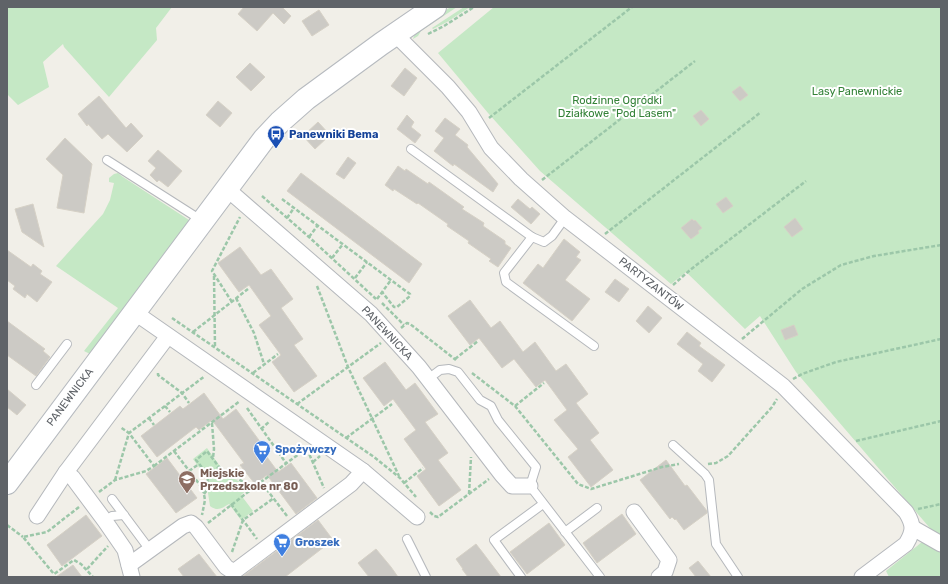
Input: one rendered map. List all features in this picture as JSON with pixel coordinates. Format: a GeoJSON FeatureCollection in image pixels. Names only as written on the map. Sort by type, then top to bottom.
{"type":"FeatureCollection","features":[{"type":"Feature","properties":{"kind":"street","name":"PANEWNICKA"},"geometry":{"type":"LineString","coordinates":[[7,483],[258,146],[298,105],[395,34],[435,7]]}},
{"type":"Feature","properties":{"kind":"street","name":"PARTYZANTÓW"},"geometry":{"type":"LineString","coordinates":[[395,34],[448,87],[469,112],[491,148],[532,189],[565,218],[783,386],[906,512],[911,520],[913,528]]}},
{"type":"Feature","properties":{"kind":"street","name":"PANEWNICKA"},"geometry":{"type":"LineString","coordinates":[[226,188],[371,314],[419,367],[512,486],[530,486]]}},
{"type":"Feature","properties":{"kind":"street"},"geometry":{"type":"LineString","coordinates":[[134,312],[422,513]]}},
{"type":"Feature","properties":{"kind":"street"},"geometry":{"type":"LineString","coordinates":[[41,521],[66,472],[168,336]]}},
{"type":"Feature","properties":{"kind":"street"},"geometry":{"type":"LineString","coordinates":[[130,571],[150,550],[183,526],[191,523],[199,530],[226,567],[232,570],[238,569],[351,484],[363,471]]}},
{"type":"Feature","properties":{"kind":"street"},"geometry":{"type":"LineString","coordinates":[[66,472],[73,478],[125,550],[130,571]]}},
{"type":"Feature","properties":{"kind":"street"},"geometry":{"type":"LineString","coordinates":[[634,512],[669,560],[665,572],[659,577]]}},
{"type":"Feature","properties":{"kind":"street"},"geometry":{"type":"LineString","coordinates":[[862,577],[879,572],[906,544],[913,528],[941,544]]}},
{"type":"Feature","properties":{"kind":"lane"},"geometry":{"type":"LineString","coordinates":[[411,149],[532,237],[544,242],[552,236],[565,218]]}},
{"type":"Feature","properties":{"kind":"lane"},"geometry":{"type":"LineString","coordinates":[[107,160],[202,220]]}},
{"type":"Feature","properties":{"kind":"lane"},"geometry":{"type":"LineString","coordinates":[[532,237],[504,273],[506,282],[594,346]]}},
{"type":"Feature","properties":{"kind":"lane"},"geometry":{"type":"LineString","coordinates":[[36,385],[67,344]]}},
{"type":"Feature","properties":{"kind":"lane"},"geometry":{"type":"LineString","coordinates":[[428,379],[440,370],[449,369],[458,372],[480,400],[491,406],[498,420],[536,467],[530,486],[600,577]]}},
{"type":"Feature","properties":{"kind":"lane"},"geometry":{"type":"LineString","coordinates":[[673,445],[709,480],[716,544],[738,577]]}},
{"type":"Feature","properties":{"kind":"lane"},"geometry":{"type":"LineString","coordinates":[[112,499],[150,550]]}},
{"type":"Feature","properties":{"kind":"lane"},"geometry":{"type":"LineString","coordinates":[[521,577],[494,540],[543,504]]}},
{"type":"Feature","properties":{"kind":"lane"},"geometry":{"type":"LineString","coordinates":[[565,532],[597,508]]}},
{"type":"Feature","properties":{"kind":"lane"},"geometry":{"type":"LineString","coordinates":[[105,521],[112,516],[124,515]]}},
{"type":"Feature","properties":{"kind":"lane"},"geometry":{"type":"LineString","coordinates":[[407,539],[426,577]]}},
{"type":"Feature","properties":{"kind":"path"},"geometry":{"type":"LineString","coordinates":[[421,37],[444,26],[474,7]]}},
{"type":"Feature","properties":{"kind":"path"},"geometry":{"type":"LineString","coordinates":[[478,127],[632,7]]}},
{"type":"Feature","properties":{"kind":"path"},"geometry":{"type":"LineString","coordinates":[[532,189],[695,61]]}},
{"type":"Feature","properties":{"kind":"path"},"geometry":{"type":"LineString","coordinates":[[596,241],[761,112]]}},
{"type":"Feature","properties":{"kind":"path"},"geometry":{"type":"LineString","coordinates":[[663,294],[690,270],[806,181]]}},
{"type":"Feature","properties":{"kind":"path"},"geometry":{"type":"LineString","coordinates":[[262,196],[309,237],[404,325]]}},
{"type":"Feature","properties":{"kind":"path"},"geometry":{"type":"LineString","coordinates":[[282,199],[410,294],[410,296],[397,307],[394,307],[382,292]]}},
{"type":"Feature","properties":{"kind":"path"},"geometry":{"type":"LineString","coordinates":[[287,218],[294,208]]}},
{"type":"Feature","properties":{"kind":"path"},"geometry":{"type":"LineString","coordinates":[[232,302],[214,276],[212,269],[243,211]]}},
{"type":"Feature","properties":{"kind":"path"},"geometry":{"type":"LineString","coordinates":[[309,237],[318,225]]}},
{"type":"Feature","properties":{"kind":"path"},"geometry":{"type":"LineString","coordinates":[[332,258],[343,244]]}},
{"type":"Feature","properties":{"kind":"path"},"geometry":{"type":"LineString","coordinates":[[732,347],[802,289],[842,265],[874,256],[941,245]]}},
{"type":"Feature","properties":{"kind":"path"},"geometry":{"type":"LineString","coordinates":[[354,278],[367,262]]}},
{"type":"Feature","properties":{"kind":"path"},"geometry":{"type":"LineString","coordinates":[[214,276],[215,347]]}},
{"type":"Feature","properties":{"kind":"path"},"geometry":{"type":"LineString","coordinates":[[315,280],[348,367],[371,419],[400,478]]}},
{"type":"Feature","properties":{"kind":"path"},"geometry":{"type":"LineString","coordinates":[[377,299],[391,280]]}},
{"type":"Feature","properties":{"kind":"path"},"geometry":{"type":"LineString","coordinates":[[193,332],[248,289]]}},
{"type":"Feature","properties":{"kind":"path"},"geometry":{"type":"LineString","coordinates":[[236,298],[254,333],[264,364]]}},
{"type":"Feature","properties":{"kind":"path"},"geometry":{"type":"LineString","coordinates":[[172,318],[374,457],[400,478],[418,499]]}},
{"type":"Feature","properties":{"kind":"path"},"geometry":{"type":"LineString","coordinates":[[297,404],[385,339]]}},
{"type":"Feature","properties":{"kind":"path"},"geometry":{"type":"LineString","coordinates":[[783,386],[802,374],[836,362],[941,339]]}},
{"type":"Feature","properties":{"kind":"path"},"geometry":{"type":"LineString","coordinates":[[455,359],[478,341]]}},
{"type":"Feature","properties":{"kind":"path"},"geometry":{"type":"LineString","coordinates":[[253,373],[278,354]]}},
{"type":"Feature","properties":{"kind":"path"},"geometry":{"type":"LineString","coordinates":[[158,367],[158,375],[182,393],[190,403]]}},
{"type":"Feature","properties":{"kind":"path"},"geometry":{"type":"LineString","coordinates":[[115,480],[129,433],[208,373]]}},
{"type":"Feature","properties":{"kind":"path"},"geometry":{"type":"LineString","coordinates":[[515,406],[544,383]]}},
{"type":"Feature","properties":{"kind":"path"},"geometry":{"type":"LineString","coordinates":[[23,537],[47,532],[115,480],[146,471],[154,466],[238,403],[242,398],[261,429],[286,464]]}},
{"type":"Feature","properties":{"kind":"path"},"geometry":{"type":"LineString","coordinates":[[346,438],[392,404]]}},
{"type":"Feature","properties":{"kind":"path"},"geometry":{"type":"LineString","coordinates":[[165,406],[170,412]]}},
{"type":"Feature","properties":{"kind":"path"},"geometry":{"type":"LineString","coordinates":[[149,418],[154,425]]}},
{"type":"Feature","properties":{"kind":"path"},"geometry":{"type":"LineString","coordinates":[[261,429],[274,418]]}},
{"type":"Feature","properties":{"kind":"path"},"geometry":{"type":"LineString","coordinates":[[841,445],[941,421]]}},
{"type":"Feature","properties":{"kind":"path"},"geometry":{"type":"LineString","coordinates":[[212,423],[214,449],[212,458]]}},
{"type":"Feature","properties":{"kind":"path"},"geometry":{"type":"LineString","coordinates":[[120,427],[129,433],[154,466]]}},
{"type":"Feature","properties":{"kind":"path"},"geometry":{"type":"LineString","coordinates":[[199,530],[311,444]]}},
{"type":"Feature","properties":{"kind":"path"},"geometry":{"type":"LineString","coordinates":[[174,451],[202,489],[204,494],[205,500],[199,530]]}},
{"type":"Feature","properties":{"kind":"path"},"geometry":{"type":"LineString","coordinates":[[204,494],[207,490],[208,475],[196,460],[207,451],[219,467],[253,488]]}},
{"type":"Feature","properties":{"kind":"path"},"geometry":{"type":"LineString","coordinates":[[469,494],[471,455]]}},
{"type":"Feature","properties":{"kind":"path"},"geometry":{"type":"LineString","coordinates":[[189,471],[199,464]]}},
{"type":"Feature","properties":{"kind":"path"},"geometry":{"type":"LineString","coordinates":[[208,475],[219,467]]}},
{"type":"Feature","properties":{"kind":"path"},"geometry":{"type":"LineString","coordinates":[[404,483],[423,468]]}},
{"type":"Feature","properties":{"kind":"path"},"geometry":{"type":"LineString","coordinates":[[422,513],[438,517],[493,476]]}},
{"type":"Feature","properties":{"kind":"path"},"geometry":{"type":"LineString","coordinates":[[261,482],[295,526]]}},
{"type":"Feature","properties":{"kind":"path"},"geometry":{"type":"LineString","coordinates":[[226,567],[243,520],[274,498]]}},
{"type":"Feature","properties":{"kind":"path"},"geometry":{"type":"LineString","coordinates":[[231,504],[265,549]]}},
{"type":"Feature","properties":{"kind":"path"},"geometry":{"type":"LineString","coordinates":[[906,512],[941,504]]}},
{"type":"Feature","properties":{"kind":"path"},"geometry":{"type":"LineString","coordinates":[[41,521],[42,533]]}},
{"type":"Feature","properties":{"kind":"path"},"geometry":{"type":"LineString","coordinates":[[7,525],[23,537],[54,574],[74,560],[87,569],[93,577]]}},
{"type":"Feature","properties":{"kind":"path"},"geometry":{"type":"LineString","coordinates":[[87,569],[111,542]]}},
{"type":"Feature","properties":{"kind":"green space"},"geometry":{"type":"Polygon","coordinates":[[[7,7],[172,7],[156,28],[157,40],[109,97],[64,47],[63,44],[43,62],[49,87],[18,105],[7,94],[7,7]]]}},
{"type":"Feature","properties":{"kind":"green space"},"geometry":{"type":"Polygon","coordinates":[[[451,7],[457,7],[421,31],[418,36],[413,39],[415,34],[424,25],[451,7]]]}},
{"type":"Feature","properties":{"kind":"green space"},"geometry":{"type":"Polygon","coordinates":[[[464,7],[470,7],[447,22],[433,29],[432,28],[464,7]]]}},
{"type":"Feature","properties":{"kind":"green space","name":"Rodzinne Ogródki Działkowe \"Pod Lasem\""},"geometry":{"type":"Polygon","coordinates":[[[494,7],[941,7],[941,541],[796,372],[760,316],[745,329],[686,272],[671,284],[540,171],[488,113],[438,53],[494,7]]]}},
{"type":"Feature","properties":{"kind":"green space"},"geometry":{"type":"Polygon","coordinates":[[[118,173],[189,220],[191,224],[90,354],[84,351],[118,308],[56,266],[103,214],[110,200],[114,183],[109,182],[109,178],[118,173]]]}},
{"type":"Feature","properties":{"kind":"green space"},"geometry":{"type":"Polygon","coordinates":[[[207,448],[224,472],[249,488],[241,495],[253,511],[241,520],[229,504],[218,509],[210,506],[208,493],[209,481],[193,459],[207,448]]]}},
{"type":"Feature","properties":{"kind":"green space"},"geometry":{"type":"Polygon","coordinates":[[[922,542],[941,549],[941,577],[889,577],[886,571],[922,542]]]}},
{"type":"Feature","properties":{"kind":"building"},"geometry":{"type":"Polygon","coordinates":[[[244,7],[282,7],[291,16],[284,24],[273,13],[257,31],[238,14],[244,7]]]}},
{"type":"Feature","properties":{"kind":"building"},"geometry":{"type":"Polygon","coordinates":[[[319,10],[329,25],[312,36],[302,21],[319,10]]]}},
{"type":"Feature","properties":{"kind":"building"},"geometry":{"type":"Polygon","coordinates":[[[250,63],[265,77],[251,91],[236,77],[250,63]]]}},
{"type":"Feature","properties":{"kind":"building"},"geometry":{"type":"Polygon","coordinates":[[[405,68],[417,78],[404,96],[391,86],[405,68]]]}},
{"type":"Feature","properties":{"kind":"building"},"geometry":{"type":"Polygon","coordinates":[[[740,86],[748,95],[740,101],[732,92],[740,86]]]}},
{"type":"Feature","properties":{"kind":"building"},"geometry":{"type":"Polygon","coordinates":[[[99,96],[126,128],[131,123],[143,136],[127,152],[108,134],[102,139],[88,124],[87,126],[78,114],[99,96]]]}},
{"type":"Feature","properties":{"kind":"building"},"geometry":{"type":"Polygon","coordinates":[[[218,101],[232,113],[220,127],[206,115],[218,101]]]}},
{"type":"Feature","properties":{"kind":"building"},"geometry":{"type":"Polygon","coordinates":[[[701,110],[709,119],[701,126],[693,116],[701,110]]]}},
{"type":"Feature","properties":{"kind":"building"},"geometry":{"type":"Polygon","coordinates":[[[407,115],[414,122],[411,127],[421,135],[415,143],[397,129],[407,115]]]}},
{"type":"Feature","properties":{"kind":"building"},"geometry":{"type":"Polygon","coordinates":[[[445,118],[460,129],[455,135],[468,145],[467,147],[498,184],[493,192],[454,164],[453,166],[434,151],[444,138],[435,131],[445,118]]]}},
{"type":"Feature","properties":{"kind":"building"},"geometry":{"type":"Polygon","coordinates":[[[318,122],[330,135],[315,149],[303,136],[318,122]]]}},
{"type":"Feature","properties":{"kind":"building"},"geometry":{"type":"Polygon","coordinates":[[[65,138],[92,164],[84,213],[57,208],[63,175],[46,159],[65,138]]]}},
{"type":"Feature","properties":{"kind":"building"},"geometry":{"type":"Polygon","coordinates":[[[158,150],[182,171],[168,187],[159,180],[157,182],[150,175],[156,168],[148,161],[158,150]]]}},
{"type":"Feature","properties":{"kind":"building"},"geometry":{"type":"Polygon","coordinates":[[[348,157],[356,163],[344,179],[336,174],[348,157]]]}},
{"type":"Feature","properties":{"kind":"building"},"geometry":{"type":"Polygon","coordinates":[[[398,166],[405,171],[406,169],[428,184],[429,182],[464,207],[462,209],[484,223],[483,226],[505,241],[505,244],[511,248],[498,267],[489,261],[491,259],[468,243],[469,241],[447,226],[448,224],[418,203],[417,204],[394,189],[393,191],[385,185],[398,166]]]}},
{"type":"Feature","properties":{"kind":"building"},"geometry":{"type":"Polygon","coordinates":[[[301,173],[422,264],[409,283],[287,191],[301,173]]]}},
{"type":"Feature","properties":{"kind":"building"},"geometry":{"type":"Polygon","coordinates":[[[726,197],[733,206],[723,213],[716,204],[726,197]]]}},
{"type":"Feature","properties":{"kind":"building"},"geometry":{"type":"Polygon","coordinates":[[[518,199],[530,209],[532,207],[540,214],[531,224],[511,207],[518,199]]]}},
{"type":"Feature","properties":{"kind":"building"},"geometry":{"type":"Polygon","coordinates":[[[33,204],[44,247],[22,232],[15,209],[33,204]]]}},
{"type":"Feature","properties":{"kind":"building"},"geometry":{"type":"Polygon","coordinates":[[[795,218],[803,229],[792,237],[784,227],[795,218]]]}},
{"type":"Feature","properties":{"kind":"building"},"geometry":{"type":"Polygon","coordinates":[[[692,219],[694,221],[695,220],[702,228],[698,231],[699,233],[691,239],[681,228],[692,219]]]}},
{"type":"Feature","properties":{"kind":"building"},"geometry":{"type":"Polygon","coordinates":[[[564,239],[580,252],[576,257],[581,260],[565,280],[590,299],[572,321],[523,283],[538,264],[543,268],[564,239]]]}},
{"type":"Feature","properties":{"kind":"building"},"geometry":{"type":"Polygon","coordinates":[[[240,247],[261,275],[271,269],[293,299],[281,308],[303,339],[294,345],[317,376],[294,392],[272,362],[281,355],[259,325],[271,316],[249,285],[239,292],[218,263],[240,247]]]}},
{"type":"Feature","properties":{"kind":"building"},"geometry":{"type":"Polygon","coordinates":[[[7,250],[31,267],[33,264],[42,271],[40,274],[52,282],[37,302],[27,294],[25,298],[13,289],[15,286],[7,280],[7,250]]]}},
{"type":"Feature","properties":{"kind":"building"},"geometry":{"type":"Polygon","coordinates":[[[615,279],[629,289],[619,302],[605,292],[615,279]]]}},
{"type":"Feature","properties":{"kind":"building"},"geometry":{"type":"Polygon","coordinates":[[[470,300],[491,328],[500,321],[523,352],[535,342],[556,371],[566,364],[588,394],[576,403],[599,433],[590,440],[613,470],[591,487],[568,457],[578,449],[554,420],[567,410],[545,380],[536,387],[514,359],[502,368],[479,338],[470,345],[448,316],[470,300]]]}},
{"type":"Feature","properties":{"kind":"building"},"geometry":{"type":"Polygon","coordinates":[[[648,306],[662,318],[649,333],[636,321],[648,306]]]}},
{"type":"Feature","properties":{"kind":"building"},"geometry":{"type":"Polygon","coordinates":[[[7,321],[45,349],[43,351],[50,357],[36,376],[7,355],[7,321]]]}},
{"type":"Feature","properties":{"kind":"building"},"geometry":{"type":"Polygon","coordinates":[[[794,325],[798,335],[785,340],[781,330],[794,325]]]}},
{"type":"Feature","properties":{"kind":"building"},"geometry":{"type":"Polygon","coordinates":[[[687,332],[701,343],[699,346],[725,365],[712,382],[698,371],[703,364],[677,344],[687,332]]]}},
{"type":"Feature","properties":{"kind":"building"},"geometry":{"type":"Polygon","coordinates":[[[385,362],[406,390],[415,383],[438,414],[425,422],[448,453],[438,460],[461,490],[439,506],[417,476],[426,469],[404,439],[416,430],[393,399],[384,406],[363,378],[385,362]]]}},
{"type":"Feature","properties":{"kind":"building"},"geometry":{"type":"Polygon","coordinates":[[[7,389],[26,405],[17,415],[7,407],[7,389]]]}},
{"type":"Feature","properties":{"kind":"building"},"geometry":{"type":"Polygon","coordinates":[[[204,393],[223,419],[236,409],[264,447],[261,449],[278,472],[291,463],[317,498],[296,514],[267,475],[255,484],[240,465],[244,463],[212,420],[199,430],[196,427],[157,457],[141,436],[180,406],[183,409],[204,393]]]}},
{"type":"Feature","properties":{"kind":"building"},"geometry":{"type":"Polygon","coordinates":[[[167,458],[197,498],[176,513],[146,474],[167,458]]]}},
{"type":"Feature","properties":{"kind":"building"},"geometry":{"type":"Polygon","coordinates":[[[666,460],[685,486],[687,485],[707,511],[707,513],[684,530],[676,519],[675,520],[672,517],[670,519],[640,480],[666,460]]]}},
{"type":"Feature","properties":{"kind":"building"},"geometry":{"type":"Polygon","coordinates":[[[622,514],[636,534],[597,563],[583,543],[622,514]]]}},
{"type":"Feature","properties":{"kind":"building"},"geometry":{"type":"Polygon","coordinates":[[[86,515],[102,536],[62,566],[47,545],[86,515]]]}},
{"type":"Feature","properties":{"kind":"building"},"geometry":{"type":"Polygon","coordinates":[[[318,520],[333,540],[285,577],[242,577],[318,520]]]}},
{"type":"Feature","properties":{"kind":"building"},"geometry":{"type":"Polygon","coordinates":[[[549,523],[565,545],[527,574],[510,552],[549,523]]]}},
{"type":"Feature","properties":{"kind":"building"},"geometry":{"type":"Polygon","coordinates":[[[476,544],[501,577],[468,577],[456,559],[476,544]]]}},
{"type":"Feature","properties":{"kind":"building"},"geometry":{"type":"Polygon","coordinates":[[[376,549],[398,577],[369,577],[358,563],[376,549]]]}},
{"type":"Feature","properties":{"kind":"building"},"geometry":{"type":"Polygon","coordinates":[[[199,554],[217,577],[184,577],[178,569],[199,554]]]}},
{"type":"Feature","properties":{"kind":"building"},"geometry":{"type":"Polygon","coordinates":[[[698,561],[711,577],[696,577],[689,568],[698,561]]]}},
{"type":"Feature","properties":{"kind":"building"},"geometry":{"type":"Polygon","coordinates":[[[73,565],[82,577],[56,577],[73,565]]]}},
{"type":"Feature","properties":{"kind":"place","name":"Panewniki Bema"},"geometry":{"type":"Point","coordinates":[276,149]}},
{"type":"Feature","properties":{"kind":"place","name":"Spożywczy"},"geometry":{"type":"Point","coordinates":[262,464]}},
{"type":"Feature","properties":{"kind":"place","name":"Miejskie Przedszkole nr 80"},"geometry":{"type":"Point","coordinates":[187,494]}},
{"type":"Feature","properties":{"kind":"place","name":"Groszek"},"geometry":{"type":"Point","coordinates":[282,557]}},
{"type":"Feature","properties":{"kind":"park label","name":"Lasy Panewnickie"},"geometry":{"type":"Point","coordinates":[857,91]}}]}
